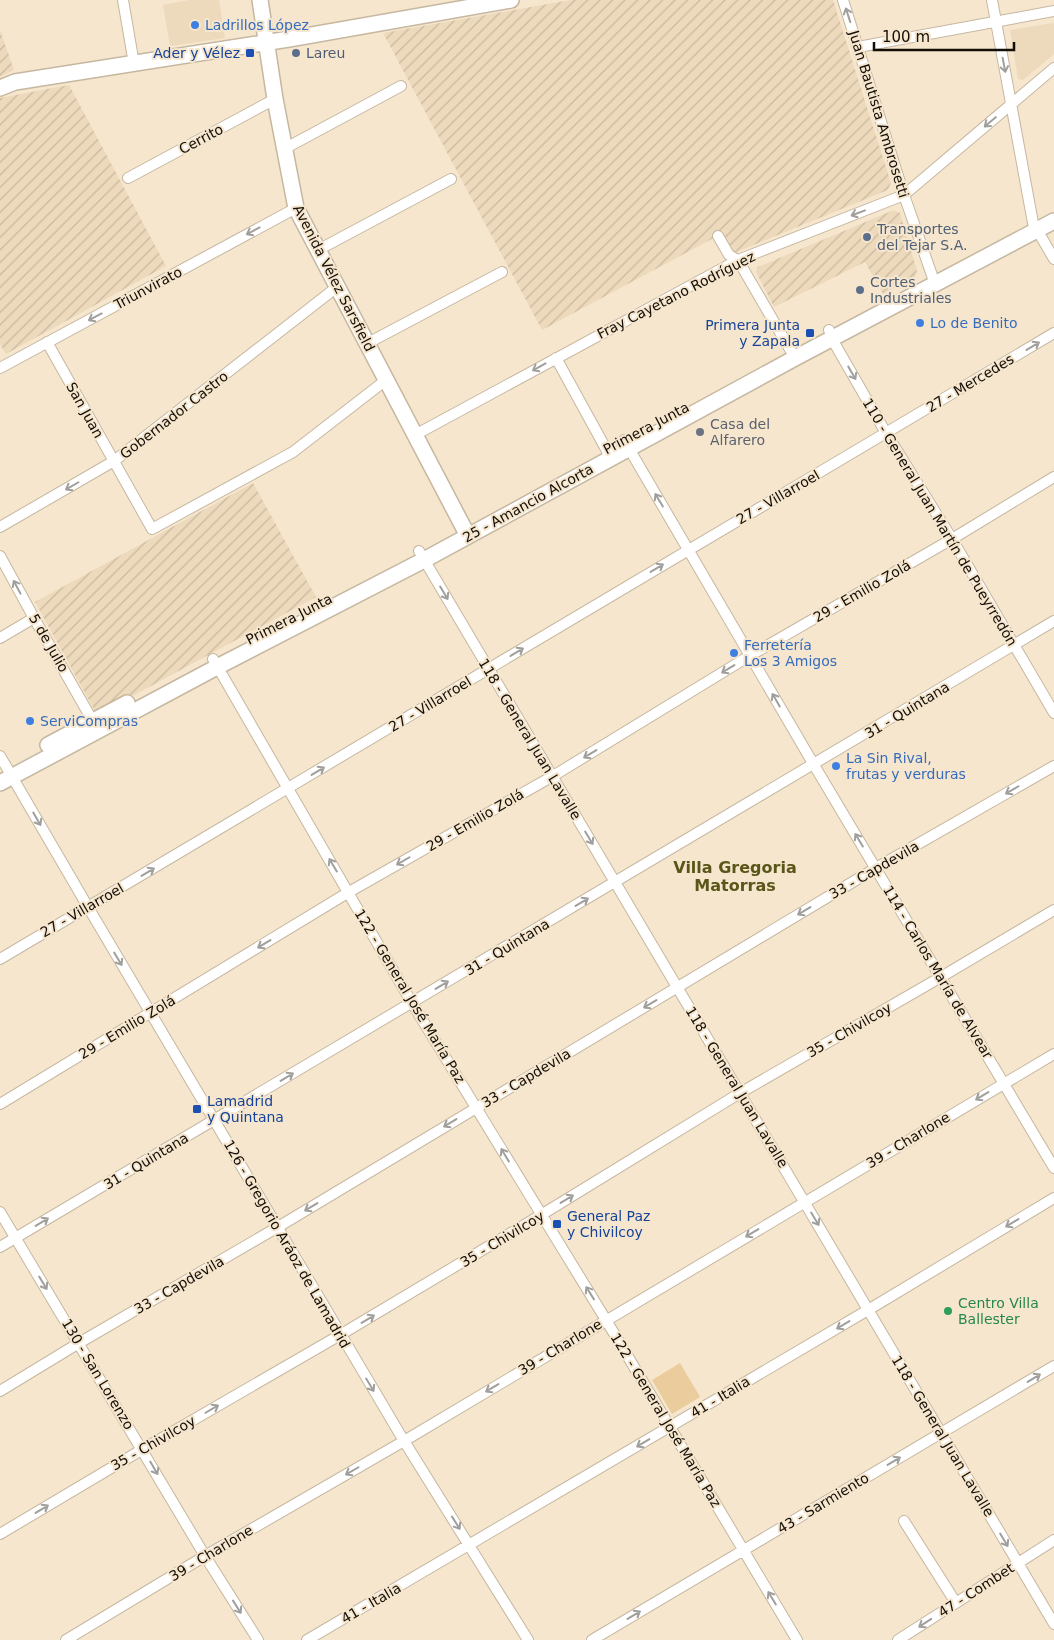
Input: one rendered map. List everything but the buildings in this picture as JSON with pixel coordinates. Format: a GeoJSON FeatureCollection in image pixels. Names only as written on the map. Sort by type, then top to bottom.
{"type":"FeatureCollection","features":[{"type":"Feature","properties":{"kind":"main road","name":"Avenida Vélez Sarsfield"},"geometry":{"type":"LineString","coordinates":[[260,0],[275,100],[296,208],[466,532]]}},
{"type":"Feature","properties":{"kind":"main road"},"geometry":{"type":"LineString","coordinates":[[0,88],[15,82],[266,43],[511,0]]}},
{"type":"Feature","properties":{"kind":"main road","name":"Primera Junta"},"geometry":{"type":"LineString","coordinates":[[4,771],[466,532],[792,354],[1035,226],[1054,212]]}},
{"type":"Feature","properties":{"kind":"main road"},"geometry":{"type":"LineString","coordinates":[[1035,226],[1054,220]]}},
{"type":"Feature","properties":{"kind":"street"},"geometry":{"type":"LineString","coordinates":[[123,0],[134,64]]}},
{"type":"Feature","properties":{"kind":"street","name":"Juan Bautista Ambrosetti"},"geometry":{"type":"LineString","coordinates":[[843,0],[904,195],[933,280]]}},
{"type":"Feature","properties":{"kind":"street"},"geometry":{"type":"LineString","coordinates":[[992,0],[1035,226],[1054,259]]}},
{"type":"Feature","properties":{"kind":"street"},"geometry":{"type":"LineString","coordinates":[[858,47],[1054,11]]}},
{"type":"Feature","properties":{"kind":"street","name":"Fray Cayetano Rodríguez"},"geometry":{"type":"LineString","coordinates":[[415,435],[738,260],[904,195],[1054,68]]}},
{"type":"Feature","properties":{"kind":"street"},"geometry":{"type":"LineString","coordinates":[[284,149],[401,86]]}},
{"type":"Feature","properties":{"kind":"street","name":"Cerrito"},"geometry":{"type":"LineString","coordinates":[[128,178],[275,100]]}},
{"type":"Feature","properties":{"kind":"street"},"geometry":{"type":"LineString","coordinates":[[318,250],[452,179]]}},
{"type":"Feature","properties":{"kind":"street","name":"Triunvirato"},"geometry":{"type":"LineString","coordinates":[[0,368],[296,208]]}},
{"type":"Feature","properties":{"kind":"street"},"geometry":{"type":"LineString","coordinates":[[718,236],[729,256],[738,260],[792,354]]}},
{"type":"Feature","properties":{"kind":"street"},"geometry":{"type":"LineString","coordinates":[[368,343],[502,272]]}},
{"type":"Feature","properties":{"kind":"street","name":"Gobernador Castro"},"geometry":{"type":"LineString","coordinates":[[0,528],[114,461],[337,287]]}},
{"type":"Feature","properties":{"kind":"street","name":"27 - Mercedes"},"geometry":{"type":"LineString","coordinates":[[886,433],[1054,333]]}},
{"type":"Feature","properties":{"kind":"street","name":"110 - General Juan Martín de Pueyrredón"},"geometry":{"type":"LineString","coordinates":[[830,335],[886,433],[952,539],[1054,713]]}},
{"type":"Feature","properties":{"kind":"street","name":"San Juan"},"geometry":{"type":"LineString","coordinates":[[47,342],[152,530],[293,452],[386,380]]}},
{"type":"Feature","properties":{"kind":"street"},"geometry":{"type":"LineString","coordinates":[[556,358],[608,454]]}},
{"type":"Feature","properties":{"kind":"street","name":"27 - Villarroel"},"geometry":{"type":"LineString","coordinates":[[0,958],[88,908],[886,433]]}},
{"type":"Feature","properties":{"kind":"street","name":"114 - Carlos María de Alvear"},"geometry":{"type":"LineString","coordinates":[[627,444],[814,765],[1054,1168]]}},
{"type":"Feature","properties":{"kind":"street","name":"29 - Emilio Zolá"},"geometry":{"type":"LineString","coordinates":[[0,1104],[349,892],[553,776],[751,655],[952,539],[1054,477]]}},
{"type":"Feature","properties":{"kind":"street","name":"118 - General Juan Lavalle"},"geometry":{"type":"LineString","coordinates":[[422,555],[1054,1624]]}},
{"type":"Feature","properties":{"kind":"street","name":"5 de Julio"},"geometry":{"type":"LineString","coordinates":[[0,556],[96,725]]}},
{"type":"Feature","properties":{"kind":"street"},"geometry":{"type":"LineString","coordinates":[[0,638],[34,618]]}},
{"type":"Feature","properties":{"kind":"street","name":"31 - Quintana"},"geometry":{"type":"LineString","coordinates":[[0,1247],[1054,622]]}},
{"type":"Feature","properties":{"kind":"street","name":"122 - General José María Paz"},"geometry":{"type":"LineString","coordinates":[[215,663],[412,1003],[606,1320],[797,1640]]}},
{"type":"Feature","properties":{"kind":"street","name":"33 - Capdevila"},"geometry":{"type":"LineString","coordinates":[[0,1391],[278,1227],[876,868],[1054,766]]}},
{"type":"Feature","properties":{"kind":"street","name":"126 - Gregorio Aráoz de Lamadrid"},"geometry":{"type":"LineString","coordinates":[[4,771],[88,908],[340,1335],[528,1640]]}},
{"type":"Feature","properties":{"kind":"street","name":"35 - Chivilcoy"},"geometry":{"type":"LineString","coordinates":[[0,1534],[340,1335],[740,1093],[1054,910]]}},
{"type":"Feature","properties":{"kind":"street","name":"39 - Charlone"},"geometry":{"type":"LineString","coordinates":[[66,1640],[1054,1054]]}},
{"type":"Feature","properties":{"kind":"street","name":"41 - Italia"},"geometry":{"type":"LineString","coordinates":[[307,1640],[868,1310],[1054,1198]]}},
{"type":"Feature","properties":{"kind":"street","name":"130 - San Lorenzo"},"geometry":{"type":"LineString","coordinates":[[0,1212],[143,1449],[205,1556],[258,1640]]}},
{"type":"Feature","properties":{"kind":"street","name":"43 - Sarmiento"},"geometry":{"type":"LineString","coordinates":[[592,1640],[1054,1366]]}},
{"type":"Feature","properties":{"kind":"street"},"geometry":{"type":"LineString","coordinates":[[904,1521],[956,1603]]}},
{"type":"Feature","properties":{"kind":"street","name":"47 - Combet"},"geometry":{"type":"LineString","coordinates":[[898,1640],[1054,1540]]}},
{"type":"Feature","properties":{"kind":"shaded area","name":"Ladrillos López"},"geometry":{"type":"Polygon","coordinates":[[[189,0],[219,0],[225,38],[170,46],[163,5],[189,0]]]}},
{"type":"Feature","properties":{"kind":"shaded area"},"geometry":{"type":"Polygon","coordinates":[[[571,0],[833,0],[891,183],[888,190],[734,253],[723,233],[542,330],[383,33],[571,0]]]}},
{"type":"Feature","properties":{"kind":"shaded area"},"geometry":{"type":"Polygon","coordinates":[[[1054,23],[1054,54],[1023,80],[1018,79],[1010,30],[1054,23]]]}},
{"type":"Feature","properties":{"kind":"shaded area"},"geometry":{"type":"Polygon","coordinates":[[[0,30],[14,70],[0,77],[0,30]]]}},
{"type":"Feature","properties":{"kind":"shaded area"},"geometry":{"type":"Polygon","coordinates":[[[69,85],[166,266],[6,354],[0,344],[0,98],[69,85]]]}},
{"type":"Feature","properties":{"kind":"shaded area","name":"Transportes del Tejar S.A."},"geometry":{"type":"Polygon","coordinates":[[[894,210],[900,213],[917,271],[915,277],[883,294],[865,262],[774,307],[756,272],[758,267],[894,210]]]}},
{"type":"Feature","properties":{"kind":"shaded area"},"geometry":{"type":"Polygon","coordinates":[[[253,483],[316,597],[101,713],[95,711],[35,602],[253,483]]]}},
{"type":"Feature","properties":{"kind":"shaded area"},"geometry":{"type":"Polygon","coordinates":[[[680,1363],[700,1397],[672,1414],[652,1380],[680,1363]]]}},
{"type":"Feature","properties":{"kind":"place","name":"Ladrillos López"},"geometry":{"type":"Point","coordinates":[195,25]}},
{"type":"Feature","properties":{"kind":"place","name":"Ader y Vélez"},"geometry":{"type":"Point","coordinates":[250,53]}},
{"type":"Feature","properties":{"kind":"place","name":"Lareu"},"geometry":{"type":"Point","coordinates":[296,53]}},
{"type":"Feature","properties":{"kind":"place","name":"Transportes del Tejar S.A."},"geometry":{"type":"Point","coordinates":[867,237]}},
{"type":"Feature","properties":{"kind":"place","name":"Cortes Industriales"},"geometry":{"type":"Point","coordinates":[860,290]}},
{"type":"Feature","properties":{"kind":"place","name":"Lo de Benito"},"geometry":{"type":"Point","coordinates":[920,323]}},
{"type":"Feature","properties":{"kind":"place","name":"Primera Junta y Zapala"},"geometry":{"type":"Point","coordinates":[810,333]}},
{"type":"Feature","properties":{"kind":"place","name":"Casa del Alfarero"},"geometry":{"type":"Point","coordinates":[700,432]}},
{"type":"Feature","properties":{"kind":"place","name":"Ferretería Los 3 Amigos"},"geometry":{"type":"Point","coordinates":[734,653]}},
{"type":"Feature","properties":{"kind":"place","name":"ServiCompras"},"geometry":{"type":"Point","coordinates":[30,721]}},
{"type":"Feature","properties":{"kind":"place","name":"La Sin Rival, frutas y verduras"},"geometry":{"type":"Point","coordinates":[836,766]}},
{"type":"Feature","properties":{"kind":"place","name":"Lamadrid y Quintana"},"geometry":{"type":"Point","coordinates":[197,1109]}},
{"type":"Feature","properties":{"kind":"place","name":"General Paz y Chivilcoy"},"geometry":{"type":"Point","coordinates":[557,1224]}},
{"type":"Feature","properties":{"kind":"place","name":"Centro Villa Ballester"},"geometry":{"type":"Point","coordinates":[948,1311]}},
{"type":"Feature","properties":{"kind":"district","name":"Villa Gregoria Matorras"},"geometry":{"type":"Point","coordinates":[735,876]}}]}
